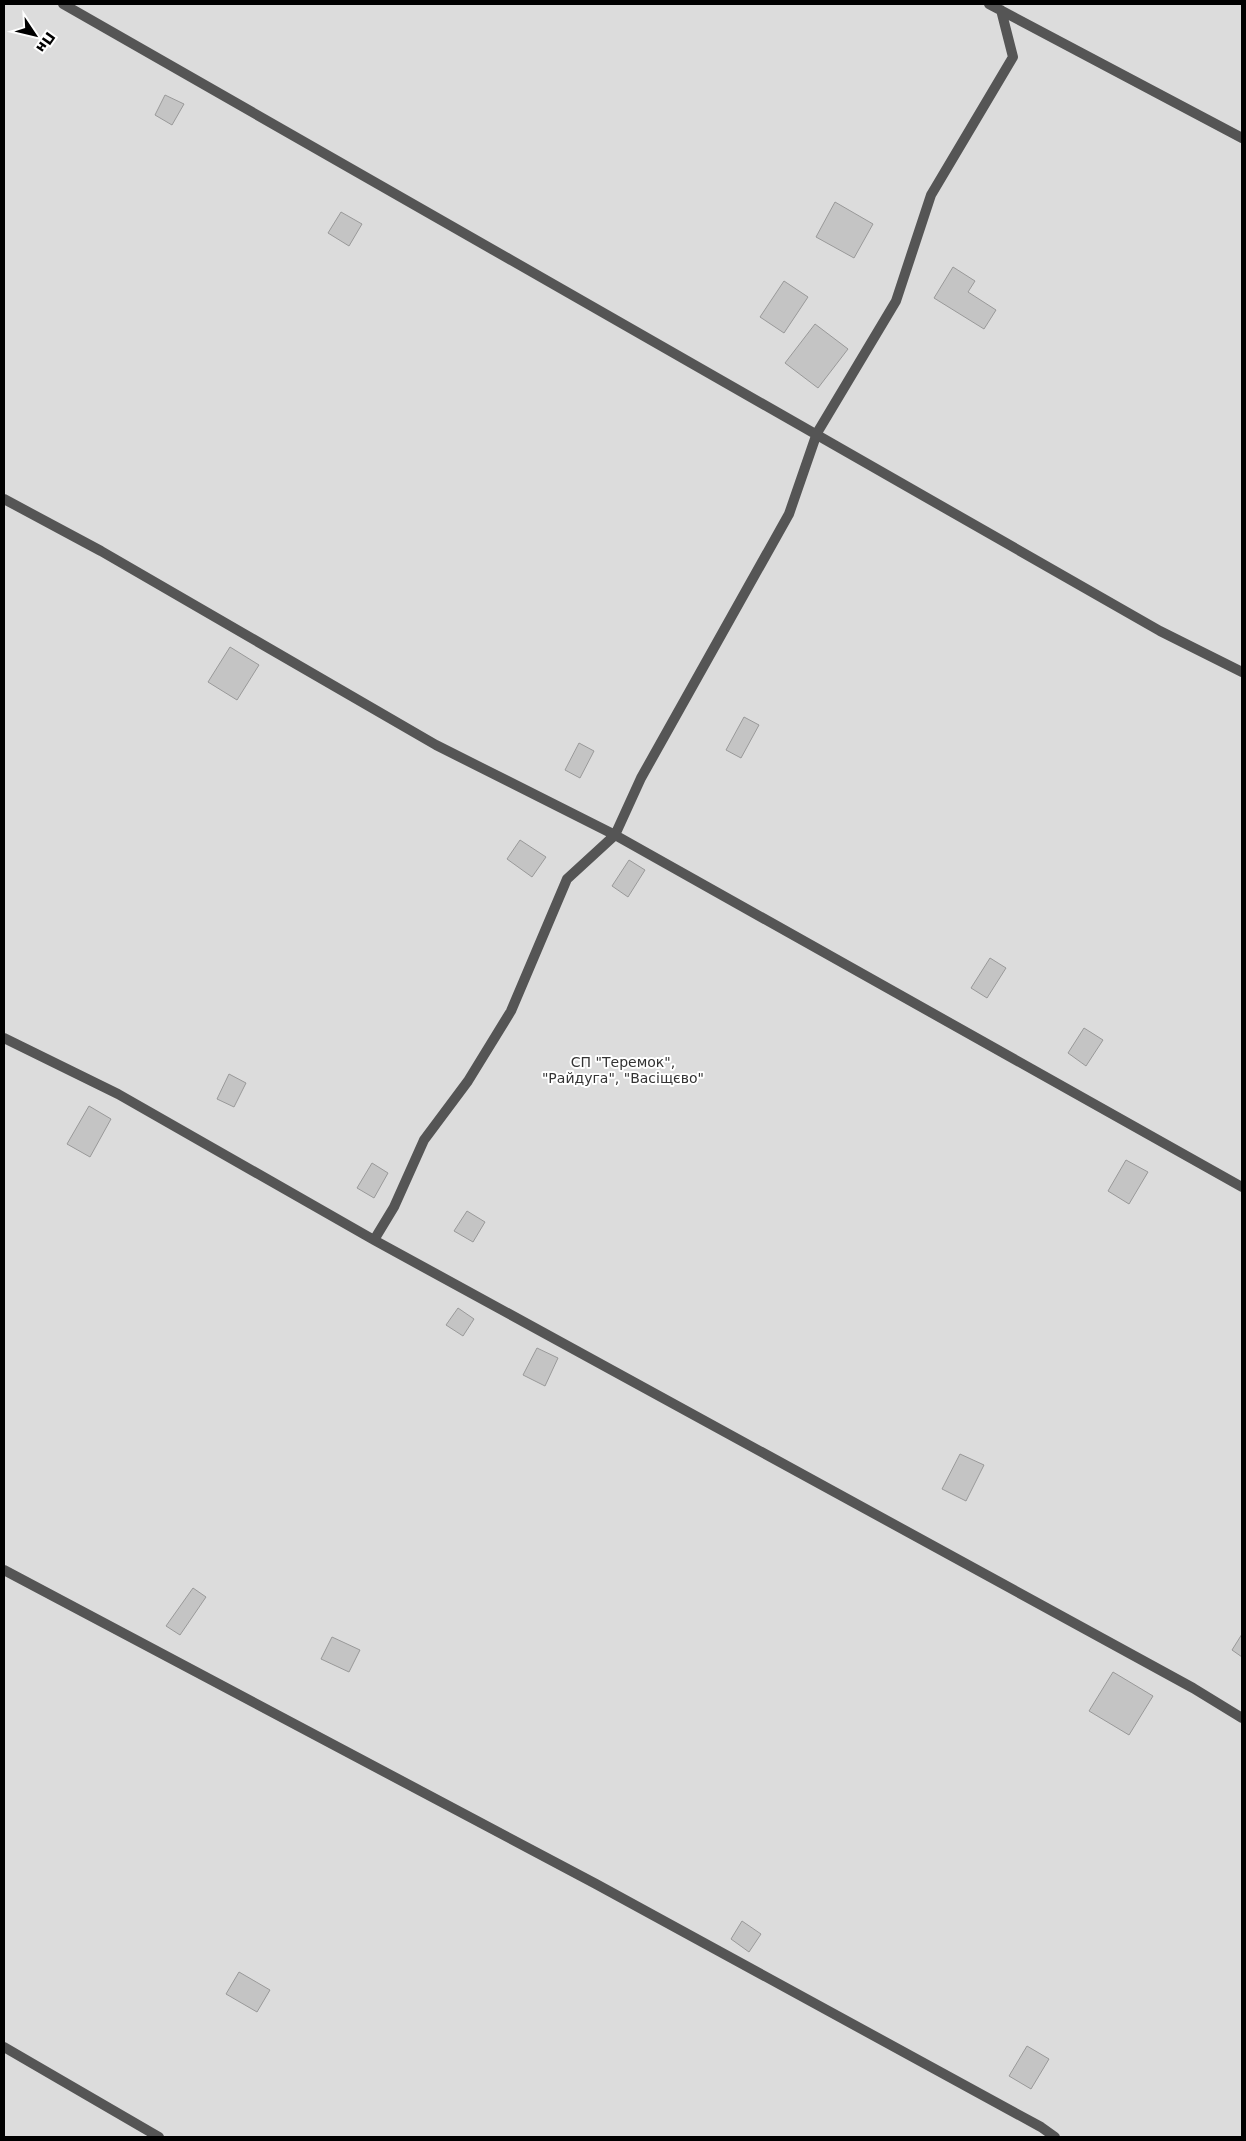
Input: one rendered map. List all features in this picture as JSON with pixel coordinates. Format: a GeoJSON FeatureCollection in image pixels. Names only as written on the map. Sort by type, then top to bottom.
{"type":"FeatureCollection","features":[{"type":"Feature","properties":{"kind":"lane"},"geometry":{"type":"LineString","coordinates":[[63,4],[817,433],[1160,631],[1242,672]]}},
{"type":"Feature","properties":{"kind":"lane"},"geometry":{"type":"LineString","coordinates":[[989,4],[1242,138]]}},
{"type":"Feature","properties":{"kind":"lane"},"geometry":{"type":"LineString","coordinates":[[374,1240],[394,1207],[424,1140],[468,1081],[511,1012],[567,879],[615,834],[641,778],[789,514],[817,433],[896,301],[931,194],[1013,57],[1001,10]]}},
{"type":"Feature","properties":{"kind":"lane"},"geometry":{"type":"LineString","coordinates":[[4,499],[101,550],[436,746],[615,834],[1242,1187]]}},
{"type":"Feature","properties":{"kind":"lane"},"geometry":{"type":"LineString","coordinates":[[4,1038],[118,1094],[374,1240],[1184,1684],[1242,1718]]}},
{"type":"Feature","properties":{"kind":"lane"},"geometry":{"type":"LineString","coordinates":[[4,1570],[596,1884],[1041,2127],[1055,2137]]}},
{"type":"Feature","properties":{"kind":"lane"},"geometry":{"type":"LineString","coordinates":[[4,2047],[159,2137]]}},
{"type":"Feature","properties":{"kind":"green space","name":"СП \"Теремок\", \"Райдуга\", \"Васіщєво\""},"geometry":{"type":"Polygon","coordinates":[[[4,4],[1242,4],[1242,2137],[4,2137],[4,4]]]}},
{"type":"Feature","properties":{"kind":"building"},"geometry":{"type":"Polygon","coordinates":[[[165,95],[184,104],[172,125],[155,115],[165,95]]]}},
{"type":"Feature","properties":{"kind":"building"},"geometry":{"type":"Polygon","coordinates":[[[835,202],[873,224],[854,258],[816,237],[835,202]]]}},
{"type":"Feature","properties":{"kind":"building"},"geometry":{"type":"Polygon","coordinates":[[[341,212],[362,224],[349,246],[328,233],[341,212]]]}},
{"type":"Feature","properties":{"kind":"building"},"geometry":{"type":"Polygon","coordinates":[[[953,267],[975,281],[968,292],[996,310],[984,329],[934,298],[953,267]]]}},
{"type":"Feature","properties":{"kind":"building"},"geometry":{"type":"Polygon","coordinates":[[[784,281],[808,297],[784,333],[760,317],[784,281]]]}},
{"type":"Feature","properties":{"kind":"building"},"geometry":{"type":"Polygon","coordinates":[[[815,324],[848,349],[818,388],[785,363],[815,324]]]}},
{"type":"Feature","properties":{"kind":"building"},"geometry":{"type":"Polygon","coordinates":[[[230,647],[259,665],[237,700],[208,682],[230,647]]]}},
{"type":"Feature","properties":{"kind":"building"},"geometry":{"type":"Polygon","coordinates":[[[744,717],[759,725],[741,758],[726,750],[744,717]]]}},
{"type":"Feature","properties":{"kind":"building"},"geometry":{"type":"Polygon","coordinates":[[[579,743],[594,751],[580,778],[565,770],[579,743]]]}},
{"type":"Feature","properties":{"kind":"building"},"geometry":{"type":"Polygon","coordinates":[[[520,840],[546,857],[532,877],[507,859],[520,840]]]}},
{"type":"Feature","properties":{"kind":"building"},"geometry":{"type":"Polygon","coordinates":[[[629,860],[645,870],[628,897],[612,886],[629,860]]]}},
{"type":"Feature","properties":{"kind":"building"},"geometry":{"type":"Polygon","coordinates":[[[990,958],[1006,968],[987,998],[971,988],[990,958]]]}},
{"type":"Feature","properties":{"kind":"building"},"geometry":{"type":"Polygon","coordinates":[[[1084,1028],[1103,1040],[1086,1066],[1068,1053],[1084,1028]]]}},
{"type":"Feature","properties":{"kind":"building"},"geometry":{"type":"Polygon","coordinates":[[[229,1074],[246,1083],[234,1107],[217,1099],[229,1074]]]}},
{"type":"Feature","properties":{"kind":"building"},"geometry":{"type":"Polygon","coordinates":[[[89,1106],[111,1119],[90,1157],[67,1144],[89,1106]]]}},
{"type":"Feature","properties":{"kind":"building"},"geometry":{"type":"Polygon","coordinates":[[[1126,1160],[1148,1172],[1129,1204],[1108,1191],[1126,1160]]]}},
{"type":"Feature","properties":{"kind":"building"},"geometry":{"type":"Polygon","coordinates":[[[372,1163],[388,1173],[374,1198],[357,1188],[372,1163]]]}},
{"type":"Feature","properties":{"kind":"building"},"geometry":{"type":"Polygon","coordinates":[[[467,1211],[485,1222],[473,1242],[454,1231],[467,1211]]]}},
{"type":"Feature","properties":{"kind":"building"},"geometry":{"type":"Polygon","coordinates":[[[458,1308],[474,1319],[463,1336],[446,1325],[458,1308]]]}},
{"type":"Feature","properties":{"kind":"building"},"geometry":{"type":"Polygon","coordinates":[[[537,1348],[558,1358],[545,1386],[523,1375],[537,1348]]]}},
{"type":"Feature","properties":{"kind":"building"},"geometry":{"type":"Polygon","coordinates":[[[960,1454],[984,1465],[966,1501],[942,1489],[960,1454]]]}},
{"type":"Feature","properties":{"kind":"building"},"geometry":{"type":"Polygon","coordinates":[[[193,1588],[206,1597],[180,1635],[166,1626],[193,1588]]]}},
{"type":"Feature","properties":{"kind":"building"},"geometry":{"type":"Polygon","coordinates":[[[1242,1634],[1242,1657],[1232,1650],[1242,1634]]]}},
{"type":"Feature","properties":{"kind":"building"},"geometry":{"type":"Polygon","coordinates":[[[332,1637],[360,1650],[349,1672],[321,1659],[332,1637]]]}},
{"type":"Feature","properties":{"kind":"building"},"geometry":{"type":"Polygon","coordinates":[[[1113,1672],[1153,1696],[1129,1735],[1089,1711],[1113,1672]]]}},
{"type":"Feature","properties":{"kind":"building"},"geometry":{"type":"Polygon","coordinates":[[[742,1921],[761,1934],[749,1952],[731,1939],[742,1921]]]}},
{"type":"Feature","properties":{"kind":"building"},"geometry":{"type":"Polygon","coordinates":[[[239,1972],[270,1990],[257,2012],[226,1994],[239,1972]]]}},
{"type":"Feature","properties":{"kind":"building"},"geometry":{"type":"Polygon","coordinates":[[[1027,2046],[1049,2059],[1031,2089],[1009,2076],[1027,2046]]]}}]}
